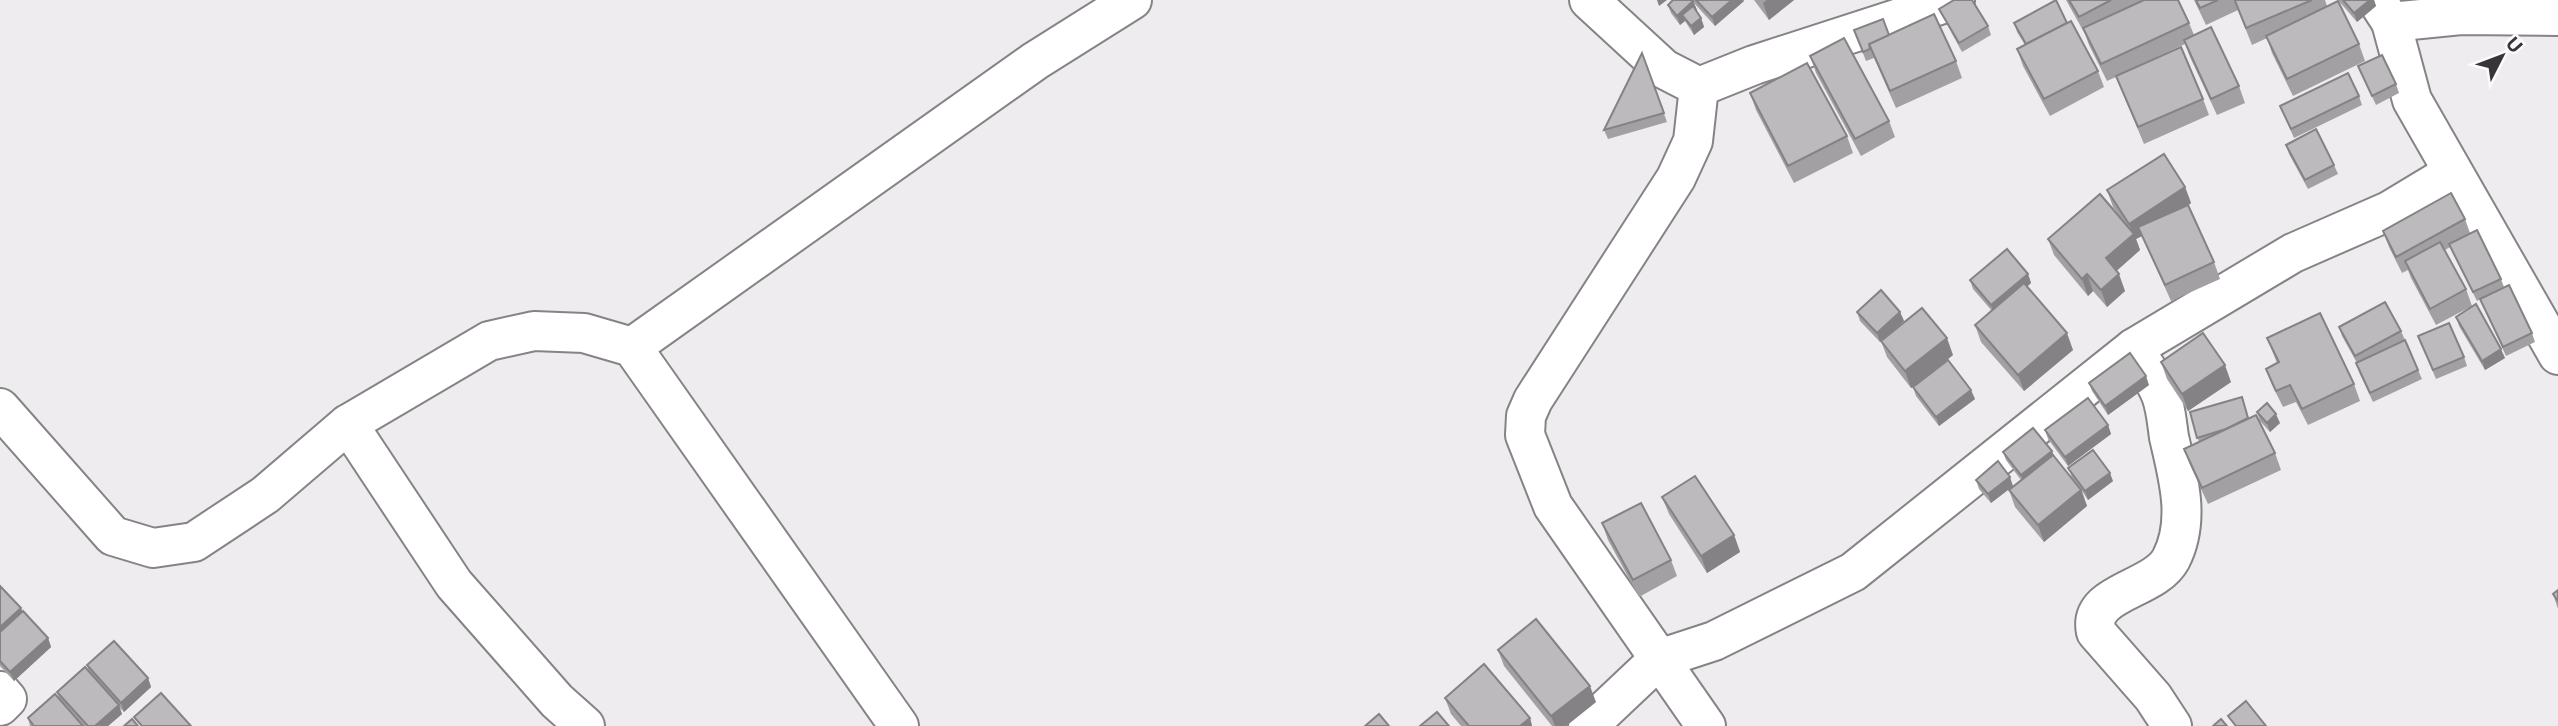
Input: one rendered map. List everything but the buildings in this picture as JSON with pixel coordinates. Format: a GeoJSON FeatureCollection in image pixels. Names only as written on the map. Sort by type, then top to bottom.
{"type":"FeatureCollection","features":[{"type":"Feature","properties":{"kind":"street"},"geometry":{"type":"LineString","coordinates":[[632,347],[1035,61],[1132,0]]}},
{"type":"Feature","properties":{"kind":"street"},"geometry":{"type":"LineString","coordinates":[[1589,0],[1664,69],[1699,87],[1754,65],[1955,0]]}},
{"type":"Feature","properties":{"kind":"street"},"geometry":{"type":"LineString","coordinates":[[2558,16],[2384,11],[2413,100],[2452,173],[2558,355]]}},
{"type":"Feature","properties":{"kind":"street"},"geometry":{"type":"LineString","coordinates":[[1699,87],[1693,141],[1676,178],[1533,400],[1526,416],[1525,435],[1553,506],[1706,726]]}},
{"type":"Feature","properties":{"kind":"street"},"geometry":{"type":"LineString","coordinates":[[1588,726],[1660,659],[1714,641],[1853,572],[2134,348],[2294,253],[2389,211],[2452,173]]}},
{"type":"Feature","properties":{"kind":"street"},"geometry":{"type":"LineString","coordinates":[[0,408],[113,536],[153,548],[194,542],[229,521],[265,495],[348,424],[489,341],[534,331],[584,332],[632,347],[899,726]]}},
{"type":"Feature","properties":{"kind":"street"},"geometry":{"type":"LineString","coordinates":[[2134,348],[2161,395],[2181,493],[2179,536],[2172,558],[2160,575],[2111,598],[2095,616],[2094,623],[2096,632],[2153,697],[2172,726]]}},
{"type":"Feature","properties":{"kind":"street"},"geometry":{"type":"LineString","coordinates":[[348,424],[454,584],[557,701],[586,726]]}},
{"type":"Feature","properties":{"kind":"street"},"geometry":{"type":"LineString","coordinates":[[0,691],[7,699],[0,706]]}}]}
